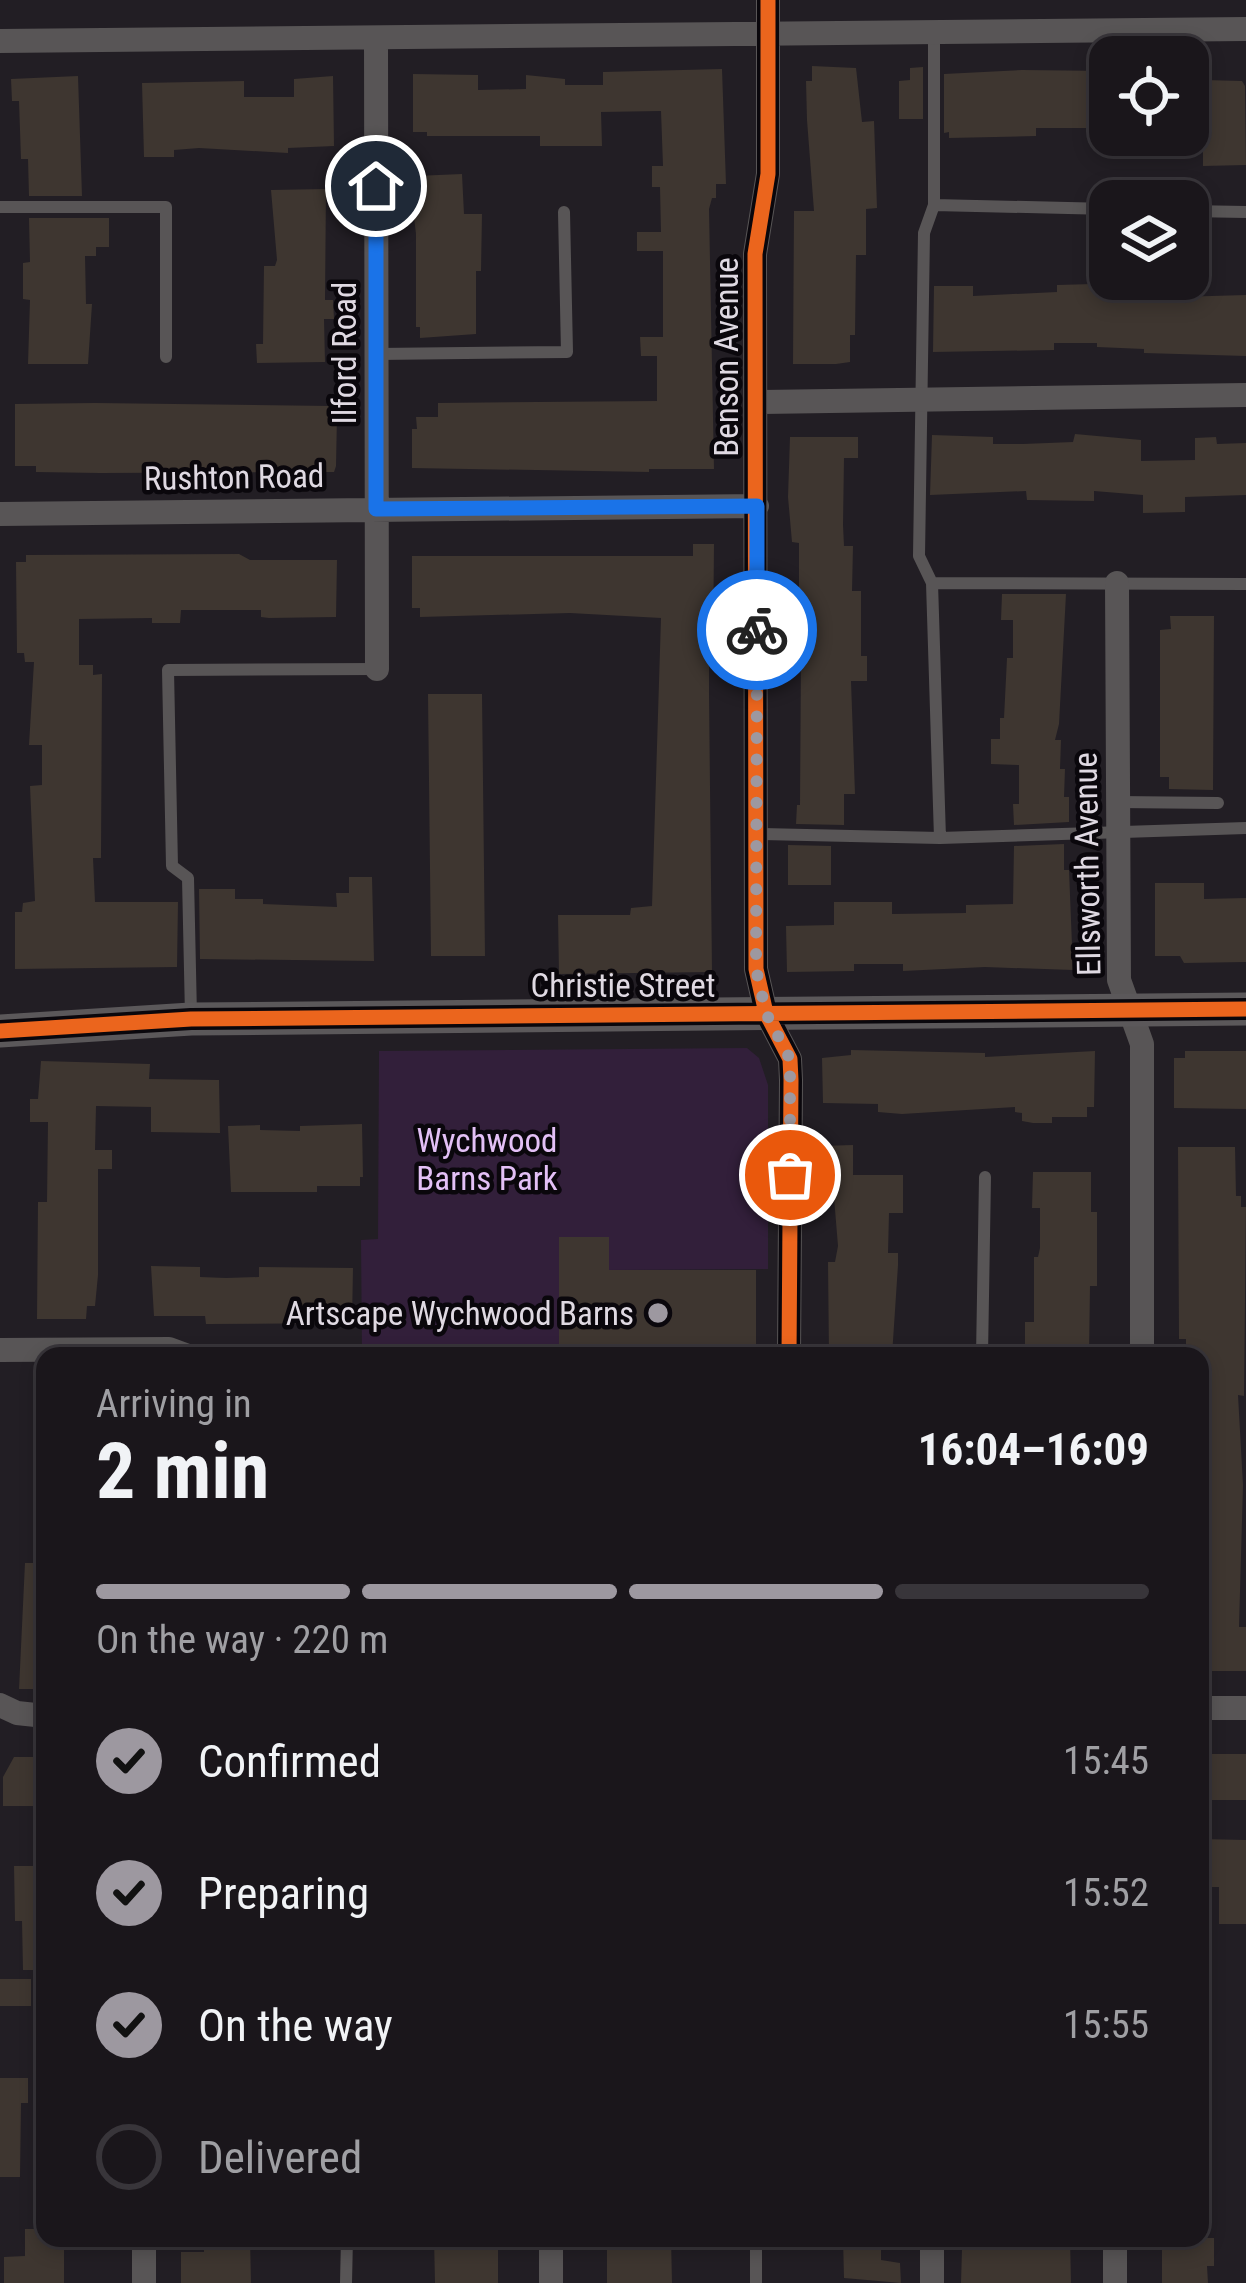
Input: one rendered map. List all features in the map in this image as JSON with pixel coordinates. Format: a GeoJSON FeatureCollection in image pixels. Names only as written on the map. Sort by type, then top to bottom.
{"type":"FeatureCollection","features":[{"type":"Feature","properties":{"kind":"street","name":"Benson Avenue"},"geometry":{"type":"LineString","coordinates":[[768,0],[768,173],[755,254],[756,969],[766,1013],[790,1059],[789,1347]]}},
{"type":"Feature","properties":{"kind":"street"},"geometry":{"type":"LineString","coordinates":[[0,41],[1246,29]]}},
{"type":"Feature","properties":{"kind":"street","name":"Ilford Road"},"geometry":{"type":"LineString","coordinates":[[376,38],[377,669]]}},
{"type":"Feature","properties":{"kind":"street"},"geometry":{"type":"LineString","coordinates":[[757,402],[1246,395]]}},
{"type":"Feature","properties":{"kind":"street","name":"Rushton Road"},"geometry":{"type":"LineString","coordinates":[[0,514],[757,506]]}},
{"type":"Feature","properties":{"kind":"street","name":"Ellsworth Avenue"},"geometry":{"type":"LineString","coordinates":[[1117,583],[1119,980],[1142,1045],[1142,1347]]}},
{"type":"Feature","properties":{"kind":"street","name":"Christie Street"},"geometry":{"type":"LineString","coordinates":[[0,1031],[190,1019],[1246,1009]]}},
{"type":"Feature","properties":{"kind":"street"},"geometry":{"type":"LineString","coordinates":[[0,1350],[36,1350]]}},
{"type":"Feature","properties":{"kind":"street"},"geometry":{"type":"LineString","coordinates":[[0,1705],[36,1715]]}},
{"type":"Feature","properties":{"kind":"street"},"geometry":{"type":"LineString","coordinates":[[1209,1708],[1246,1708]]}},
{"type":"Feature","properties":{"kind":"street"},"geometry":{"type":"LineString","coordinates":[[144,2247],[144,2283]]}},
{"type":"Feature","properties":{"kind":"street"},"geometry":{"type":"LineString","coordinates":[[551,2247],[551,2283]]}},
{"type":"Feature","properties":{"kind":"street"},"geometry":{"type":"LineString","coordinates":[[932,2247],[932,2283]]}},
{"type":"Feature","properties":{"kind":"street"},"geometry":{"type":"LineString","coordinates":[[1115,2247],[1115,2283]]}},
{"type":"Feature","properties":{"kind":"lane"},"geometry":{"type":"LineString","coordinates":[[934,31],[934,205],[924,233],[919,556],[932,583],[940,838]]}},
{"type":"Feature","properties":{"kind":"lane"},"geometry":{"type":"LineString","coordinates":[[934,205],[1089,209]]}},
{"type":"Feature","properties":{"kind":"lane"},"geometry":{"type":"LineString","coordinates":[[0,207],[166,207],[166,357]]}},
{"type":"Feature","properties":{"kind":"lane"},"geometry":{"type":"LineString","coordinates":[[1209,211],[1246,212]]}},
{"type":"Feature","properties":{"kind":"lane"},"geometry":{"type":"LineString","coordinates":[[377,354],[567,352],[564,212]]}},
{"type":"Feature","properties":{"kind":"lane"},"geometry":{"type":"LineString","coordinates":[[932,583],[1246,584]]}},
{"type":"Feature","properties":{"kind":"lane"},"geometry":{"type":"LineString","coordinates":[[190,1019],[188,878],[172,866],[168,670],[377,669]]}},
{"type":"Feature","properties":{"kind":"lane"},"geometry":{"type":"LineString","coordinates":[[1117,802],[1218,803]]}},
{"type":"Feature","properties":{"kind":"lane"},"geometry":{"type":"LineString","coordinates":[[758,834],[940,838],[1246,828]]}},
{"type":"Feature","properties":{"kind":"lane"},"geometry":{"type":"LineString","coordinates":[[982,1347],[985,1177]]}},
{"type":"Feature","properties":{"kind":"lane"},"geometry":{"type":"LineString","coordinates":[[346,2247],[346,2283]]}},
{"type":"Feature","properties":{"kind":"lane"},"geometry":{"type":"LineString","coordinates":[[756,2247],[756,2283]]}},
{"type":"Feature","properties":{"kind":"green space","name":"Wychwood Barns Park"},"geometry":{"type":"Polygon","coordinates":[[[747,1048],[759,1058],[768,1085],[768,1269],[609,1270],[609,1237],[559,1237],[559,1347],[362,1347],[361,1240],[378,1239],[379,1051],[747,1048]]]}},
{"type":"Feature","properties":{"kind":"building"},"geometry":{"type":"Polygon","coordinates":[[[812,66],[856,68],[862,122],[874,121],[877,208],[866,209],[866,255],[856,255],[850,362],[836,364],[793,364],[794,211],[814,211],[806,81],[812,81],[812,66]]]}},
{"type":"Feature","properties":{"kind":"building"},"geometry":{"type":"Polygon","coordinates":[[[923,67],[923,119],[899,119],[899,81],[910,80],[910,68],[923,67]]]}},
{"type":"Feature","properties":{"kind":"building"},"geometry":{"type":"Polygon","coordinates":[[[722,69],[726,184],[716,184],[716,198],[709,209],[714,469],[412,468],[416,417],[438,417],[438,403],[657,401],[657,356],[641,356],[640,337],[663,337],[663,251],[637,251],[637,232],[661,232],[660,187],[652,187],[652,166],[663,166],[661,111],[601,112],[602,146],[540,146],[540,136],[427,136],[427,132],[413,132],[413,74],[478,75],[478,90],[526,89],[526,75],[565,79],[565,85],[603,85],[603,72],[722,69]]]}},
{"type":"Feature","properties":{"kind":"building"},"geometry":{"type":"Polygon","coordinates":[[[1089,71],[1089,128],[1036,128],[1036,136],[949,138],[949,132],[944,133],[944,74],[1089,71]]]}},
{"type":"Feature","properties":{"kind":"building"},"geometry":{"type":"Polygon","coordinates":[[[78,76],[82,196],[29,196],[28,159],[21,159],[19,101],[12,101],[11,79],[78,76]]]}},
{"type":"Feature","properties":{"kind":"building"},"geometry":{"type":"Polygon","coordinates":[[[333,76],[334,146],[288,148],[288,153],[199,148],[174,150],[174,157],[144,157],[142,83],[244,81],[244,97],[294,97],[294,79],[333,76]]]}},
{"type":"Feature","properties":{"kind":"building"},"geometry":{"type":"Polygon","coordinates":[[[1209,80],[1242,81],[1246,165],[1203,166],[1203,156],[1209,156],[1209,80]]]}},
{"type":"Feature","properties":{"kind":"building"},"geometry":{"type":"Polygon","coordinates":[[[462,174],[464,214],[482,214],[476,334],[420,338],[410,184],[415,183],[415,176],[462,174]]]}},
{"type":"Feature","properties":{"kind":"building"},"geometry":{"type":"Polygon","coordinates":[[[326,189],[325,300],[333,300],[334,319],[324,319],[325,362],[257,363],[256,344],[263,344],[264,266],[275,266],[277,260],[271,190],[326,189]]]}},
{"type":"Feature","properties":{"kind":"building"},"geometry":{"type":"Polygon","coordinates":[[[29,218],[109,218],[109,247],[96,247],[96,256],[85,256],[86,304],[92,304],[88,364],[28,364],[30,300],[23,299],[23,263],[30,262],[29,218]]]}},
{"type":"Feature","properties":{"kind":"building"},"geometry":{"type":"Polygon","coordinates":[[[1089,284],[1089,300],[1209,300],[1209,296],[1246,295],[1246,356],[1144,353],[1144,349],[1097,347],[1097,343],[1054,343],[1054,350],[933,352],[934,286],[973,286],[973,296],[1057,292],[1057,285],[1089,284]]]}},
{"type":"Feature","properties":{"kind":"building"},"geometry":{"type":"Polygon","coordinates":[[[15,404],[331,406],[331,415],[337,415],[336,466],[334,472],[100,473],[36,472],[36,466],[15,466],[15,404]]]}},
{"type":"Feature","properties":{"kind":"building"},"geometry":{"type":"Polygon","coordinates":[[[1075,434],[1141,440],[1141,461],[1195,460],[1195,438],[1216,437],[1217,444],[1246,443],[1246,495],[1185,497],[1185,512],[1143,513],[1143,495],[1094,491],[1094,501],[1027,500],[1026,491],[930,495],[932,435],[993,437],[993,444],[1023,444],[1073,442],[1075,434]]]}},
{"type":"Feature","properties":{"kind":"building"},"geometry":{"type":"Polygon","coordinates":[[[790,437],[858,437],[858,458],[844,458],[843,525],[844,546],[853,546],[852,591],[861,591],[861,656],[867,656],[867,681],[851,681],[855,794],[844,794],[844,825],[796,824],[801,655],[799,626],[791,626],[790,591],[799,591],[799,543],[792,542],[788,497],[790,437]]]}},
{"type":"Feature","properties":{"kind":"building"},"geometry":{"type":"Polygon","coordinates":[[[693,544],[714,544],[713,651],[709,651],[712,972],[559,974],[558,915],[630,915],[631,908],[652,906],[661,618],[570,613],[420,617],[420,608],[412,608],[412,556],[693,556],[693,544]]]}},
{"type":"Feature","properties":{"kind":"building"},"geometry":{"type":"Polygon","coordinates":[[[239,554],[250,560],[337,560],[336,617],[269,618],[261,617],[261,610],[181,610],[180,623],[152,623],[152,618],[79,619],[79,665],[93,665],[93,675],[102,674],[101,858],[93,858],[95,902],[178,902],[177,967],[15,969],[15,912],[22,912],[23,903],[35,901],[30,786],[42,785],[42,745],[29,745],[34,662],[25,662],[24,653],[17,653],[16,562],[26,562],[26,555],[239,554]]]}},
{"type":"Feature","properties":{"kind":"building"},"geometry":{"type":"Polygon","coordinates":[[[1002,594],[1066,594],[1055,740],[1061,740],[1060,769],[1065,769],[1069,822],[1014,825],[1019,765],[991,764],[991,739],[1000,739],[1000,718],[1004,718],[1007,658],[1013,658],[1013,620],[1001,620],[1002,594]]]}},
{"type":"Feature","properties":{"kind":"building"},"geometry":{"type":"Polygon","coordinates":[[[1170,616],[1214,616],[1213,790],[1169,789],[1169,777],[1160,777],[1160,630],[1171,629],[1170,616]]]}},
{"type":"Feature","properties":{"kind":"building"},"geometry":{"type":"Polygon","coordinates":[[[428,694],[482,694],[485,956],[431,956],[428,694]]]}},
{"type":"Feature","properties":{"kind":"building"},"geometry":{"type":"Polygon","coordinates":[[[1064,844],[1073,970],[903,971],[903,964],[854,964],[854,971],[787,972],[786,926],[834,925],[834,902],[892,902],[892,914],[966,913],[966,905],[1013,904],[1014,846],[1064,844]]]}},
{"type":"Feature","properties":{"kind":"building"},"geometry":{"type":"Polygon","coordinates":[[[788,845],[831,846],[831,885],[788,885],[788,845]]]}},
{"type":"Feature","properties":{"kind":"building"},"geometry":{"type":"Polygon","coordinates":[[[349,877],[372,877],[374,961],[200,959],[199,889],[235,889],[235,899],[263,899],[263,904],[337,907],[336,893],[349,893],[349,877]]]}},
{"type":"Feature","properties":{"kind":"building"},"geometry":{"type":"Polygon","coordinates":[[[1155,883],[1204,883],[1204,899],[1246,898],[1246,962],[1184,963],[1180,956],[1155,956],[1155,883]]]}},
{"type":"Feature","properties":{"kind":"building"},"geometry":{"type":"Polygon","coordinates":[[[851,1050],[985,1053],[985,1057],[1095,1051],[1094,1107],[1087,1107],[1087,1117],[1052,1117],[1052,1123],[1033,1123],[1022,1121],[1015,1107],[902,1114],[878,1112],[878,1104],[823,1103],[822,1058],[851,1055],[851,1050]]]}},
{"type":"Feature","properties":{"kind":"building"},"geometry":{"type":"Polygon","coordinates":[[[1185,1051],[1246,1051],[1246,1109],[1174,1108],[1174,1058],[1185,1058],[1185,1051]]]}},
{"type":"Feature","properties":{"kind":"building"},"geometry":{"type":"Polygon","coordinates":[[[41,1061],[150,1064],[149,1079],[219,1080],[220,1133],[151,1132],[151,1107],[96,1106],[95,1150],[112,1150],[112,1169],[98,1169],[98,1275],[95,1306],[87,1306],[86,1319],[37,1319],[38,1202],[47,1202],[48,1122],[30,1122],[30,1099],[38,1099],[41,1061]]]}},
{"type":"Feature","properties":{"kind":"building"},"geometry":{"type":"Polygon","coordinates":[[[362,1124],[360,1186],[317,1186],[317,1192],[231,1192],[228,1126],[300,1131],[300,1126],[362,1124]]]}},
{"type":"Feature","properties":{"kind":"building"},"geometry":{"type":"Polygon","coordinates":[[[853,1145],[853,1175],[903,1175],[903,1213],[889,1213],[888,1253],[898,1253],[893,1347],[829,1347],[828,1262],[835,1262],[838,1246],[832,1173],[820,1173],[821,1146],[853,1145]]]}},
{"type":"Feature","properties":{"kind":"building"},"geometry":{"type":"Polygon","coordinates":[[[1178,1147],[1235,1147],[1236,1196],[1241,1196],[1241,1207],[1246,1207],[1244,1396],[1238,1395],[1243,1485],[1239,1627],[1246,1627],[1246,1671],[1209,1671],[1209,1347],[1186,1347],[1186,1339],[1179,1339],[1178,1147]]]}},
{"type":"Feature","properties":{"kind":"building"},"geometry":{"type":"Polygon","coordinates":[[[1033,1172],[1091,1172],[1091,1212],[1097,1212],[1097,1286],[1090,1286],[1089,1347],[1025,1347],[1025,1322],[1034,1322],[1034,1257],[1040,1248],[1040,1208],[1032,1208],[1033,1172]]]}},
{"type":"Feature","properties":{"kind":"building","name":"Artscape Wychwood Barns"},"geometry":{"type":"Polygon","coordinates":[[[559,1237],[609,1237],[609,1270],[756,1270],[756,1347],[559,1347],[559,1237]]]}},
{"type":"Feature","properties":{"kind":"building"},"geometry":{"type":"Polygon","coordinates":[[[151,1266],[200,1267],[200,1277],[226,1278],[259,1277],[259,1267],[353,1268],[352,1323],[206,1324],[205,1316],[154,1316],[151,1266]]]}},
{"type":"Feature","properties":{"kind":"building"},"geometry":{"type":"Polygon","coordinates":[[[25,1563],[36,1563],[36,1689],[19,1689],[25,1563]]]}},
{"type":"Feature","properties":{"kind":"building"},"geometry":{"type":"Polygon","coordinates":[[[1209,1754],[1246,1754],[1246,1800],[1210,1800],[1209,1754]]]}},
{"type":"Feature","properties":{"kind":"building"},"geometry":{"type":"Polygon","coordinates":[[[14,1757],[36,1757],[36,1806],[3,1806],[3,1777],[14,1757]]]}},
{"type":"Feature","properties":{"kind":"building"},"geometry":{"type":"Polygon","coordinates":[[[1209,1839],[1246,1840],[1246,1924],[1219,1924],[1219,1887],[1209,1887],[1209,1839]]]}},
{"type":"Feature","properties":{"kind":"building"},"geometry":{"type":"Polygon","coordinates":[[[14,1866],[36,1866],[36,1970],[23,1970],[22,1921],[15,1921],[14,1866]]]}},
{"type":"Feature","properties":{"kind":"building"},"geometry":{"type":"Polygon","coordinates":[[[0,1979],[31,1979],[31,2006],[0,2006],[0,1979]]]}},
{"type":"Feature","properties":{"kind":"building"},"geometry":{"type":"Polygon","coordinates":[[[0,2078],[28,2078],[28,2103],[21,2103],[20,2177],[0,2177],[0,2078]]]}},
{"type":"Feature","properties":{"kind":"building"},"geometry":{"type":"Polygon","coordinates":[[[25,2229],[36,2229],[36,2247],[64,2247],[64,2283],[4,2283],[4,2257],[25,2256],[25,2229]]]}},
{"type":"Feature","properties":{"kind":"building"},"geometry":{"type":"Polygon","coordinates":[[[1209,2238],[1214,2238],[1214,2266],[1207,2266],[1208,2283],[1162,2283],[1162,2247],[1209,2247],[1209,2238]]]}},
{"type":"Feature","properties":{"kind":"building"},"geometry":{"type":"Polygon","coordinates":[[[204,2247],[250,2247],[251,2283],[181,2283],[181,2252],[204,2252],[204,2247]]]}},
{"type":"Feature","properties":{"kind":"building"},"geometry":{"type":"Polygon","coordinates":[[[434,2247],[498,2247],[498,2283],[435,2283],[434,2247]]]}},
{"type":"Feature","properties":{"kind":"building"},"geometry":{"type":"Polygon","coordinates":[[[607,2247],[671,2247],[672,2283],[607,2283],[607,2247]]]}},
{"type":"Feature","properties":{"kind":"building"},"geometry":{"type":"Polygon","coordinates":[[[843,2247],[881,2247],[881,2260],[900,2263],[901,2283],[844,2278],[843,2247]]]}},
{"type":"Feature","properties":{"kind":"building"},"geometry":{"type":"Polygon","coordinates":[[[1070,2247],[1071,2283],[961,2283],[962,2249],[1070,2247]]]}},
{"type":"Feature","properties":{"kind":"cycle path"},"geometry":{"type":"LineString","coordinates":[[768,0],[768,174],[755,254],[756,969],[766,1013],[790,1059],[789,1347]]}},
{"type":"Feature","properties":{"kind":"cycle path"},"geometry":{"type":"LineString","coordinates":[[0,1031],[191,1019],[1246,1009]]}},
{"type":"Feature","properties":{"kind":"way so far"},"geometry":{"type":"LineString","coordinates":[[757,630],[756,969],[766,1013],[790,1059],[790,1175]]}},
{"type":"Feature","properties":{"kind":"place","name":"Artscape Wychwood Barns"},"geometry":{"type":"Point","coordinates":[658,1313]}},
{"type":"Feature","properties":{"kind":"route"},"geometry":{"type":"LineString","coordinates":[[376,186],[376,509],[757,506],[757,630]]}}]}
